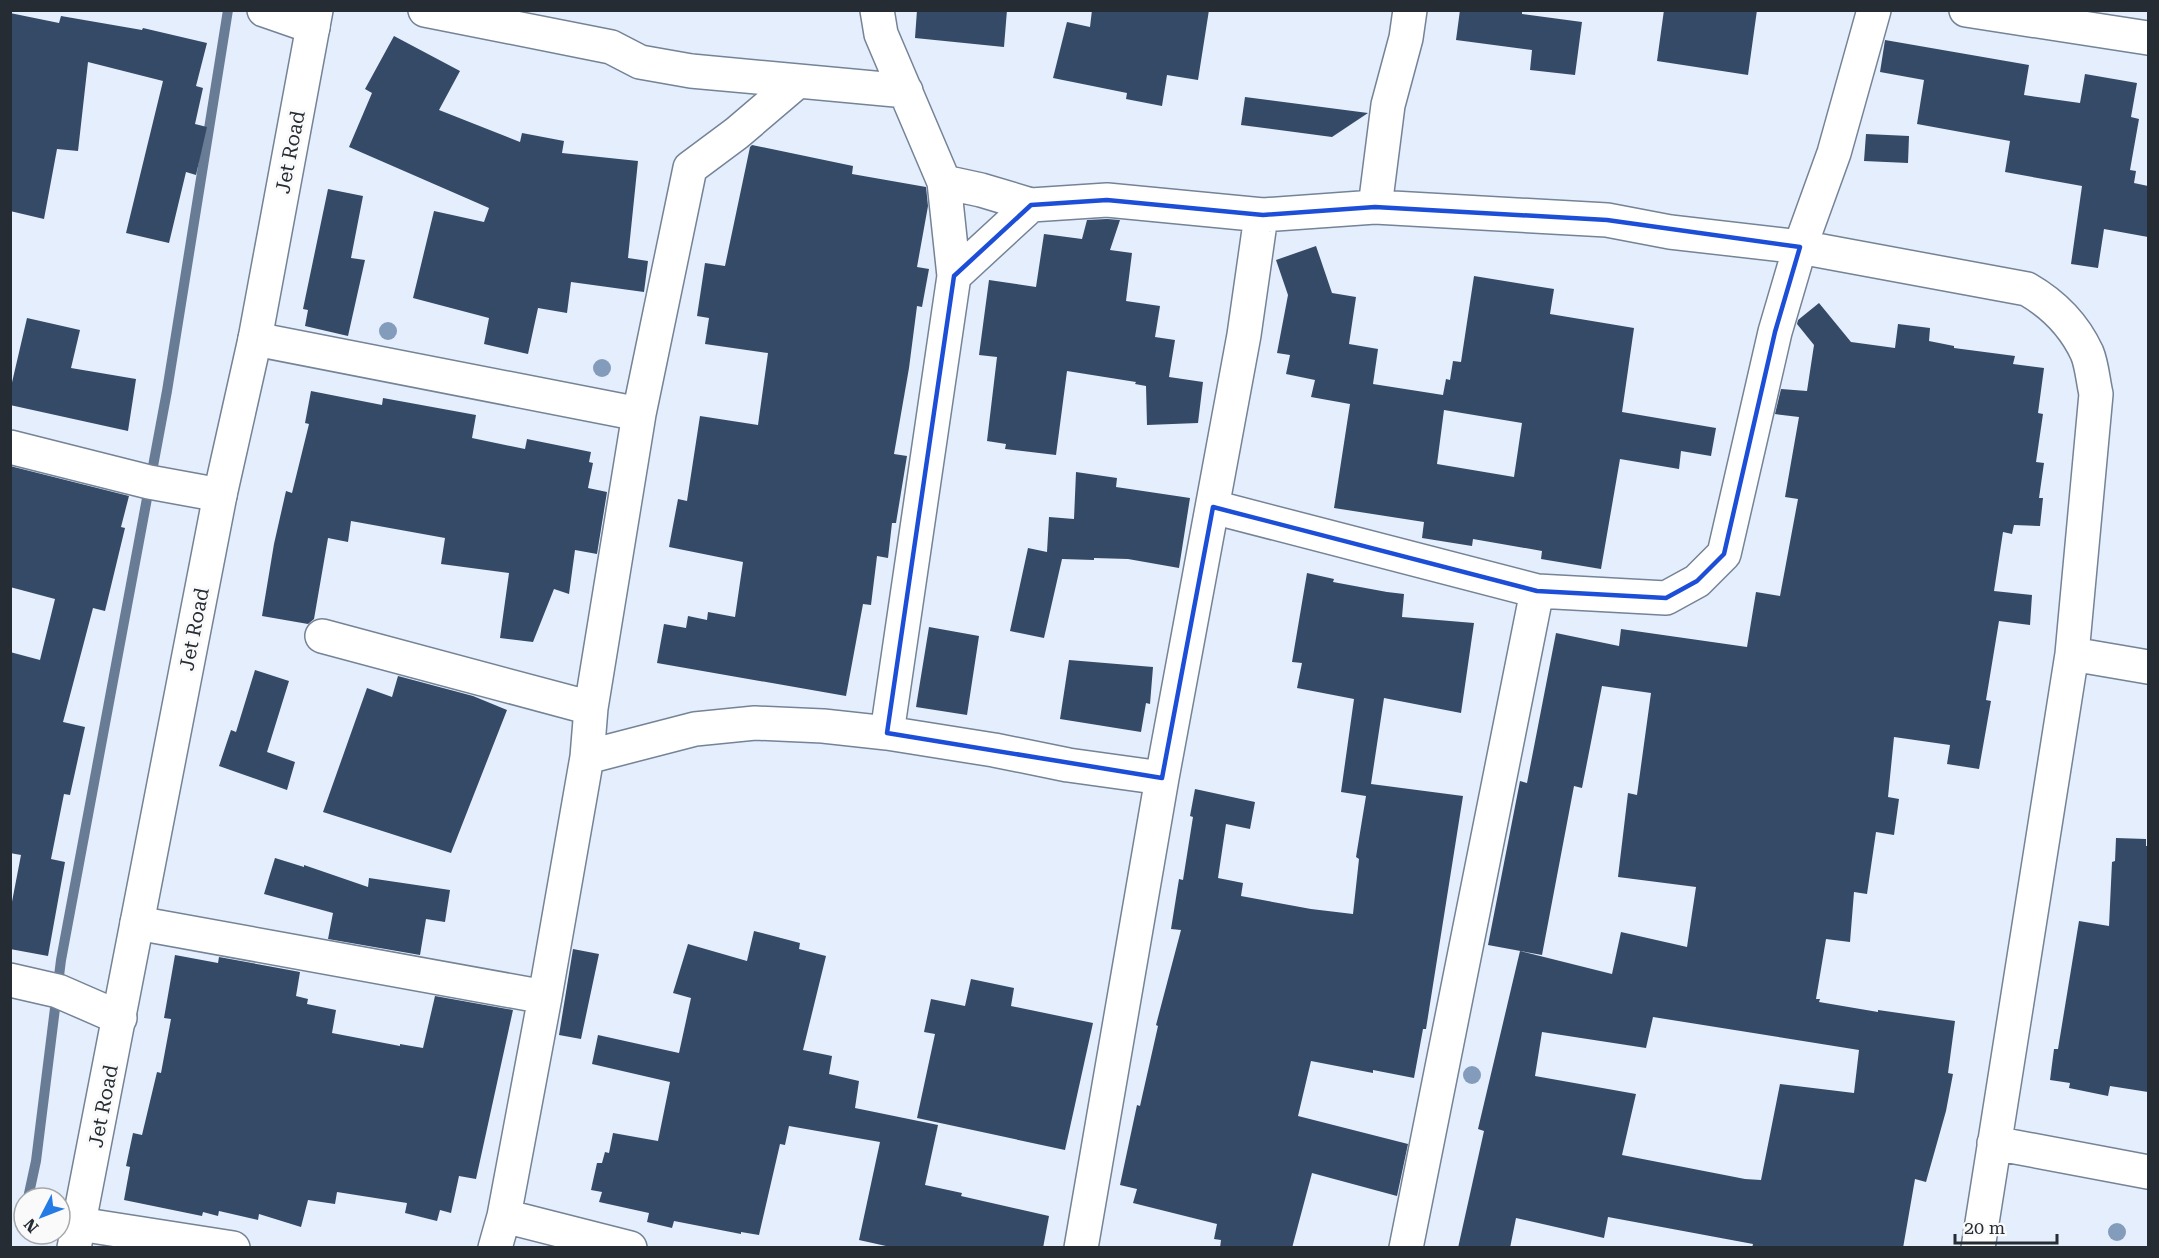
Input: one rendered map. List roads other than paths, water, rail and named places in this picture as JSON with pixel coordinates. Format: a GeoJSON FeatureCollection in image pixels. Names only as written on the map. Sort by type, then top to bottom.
{"type":"FeatureCollection","features":[{"type":"Feature","properties":{"kind":"street"},"geometry":{"type":"LineString","coordinates":[[264,10],[315,19]]}},
{"type":"Feature","properties":{"kind":"street"},"geometry":{"type":"LineString","coordinates":[[425,10],[611,46],[640,62],[691,71],[906,91]]}},
{"type":"Feature","properties":{"kind":"street"},"geometry":{"type":"LineString","coordinates":[[878,10],[881,34],[944,182],[954,276],[886,733]]}},
{"type":"Feature","properties":{"kind":"street"},"geometry":{"type":"LineString","coordinates":[[1375,207],[1388,105],[1406,38],[1410,10]]}},
{"type":"Feature","properties":{"kind":"street"},"geometry":{"type":"LineString","coordinates":[[1213,507],[1537,591],[1666,598],[1697,581],[1724,554],[1775,332],[1800,247],[1834,153],[1874,10]]}},
{"type":"Feature","properties":{"kind":"street"},"geometry":{"type":"LineString","coordinates":[[1966,10],[2148,38]]}},
{"type":"Feature","properties":{"kind":"street","name":"Jet Road"},"geometry":{"type":"LineString","coordinates":[[77,1236],[220,495],[255,339],[315,19]]}},
{"type":"Feature","properties":{"kind":"street"},"geometry":{"type":"LineString","coordinates":[[495,1248],[504,1216],[587,757],[591,708],[639,414],[690,168],[737,133],[798,81]]}},
{"type":"Feature","properties":{"kind":"street"},"geometry":{"type":"LineString","coordinates":[[944,182],[981,190],[1030,205],[1107,200],[1263,215],[1375,207],[1607,220],[1670,232],[1800,247],[2026,289],[2047,301],[2069,324],[2087,354],[2096,394],[2072,654],[1978,1248]]}},
{"type":"Feature","properties":{"kind":"street"},"geometry":{"type":"LineString","coordinates":[[954,276],[1030,205]]}},
{"type":"Feature","properties":{"kind":"street"},"geometry":{"type":"LineString","coordinates":[[1081,1248],[1162,778],[1244,335],[1263,215]]}},
{"type":"Feature","properties":{"kind":"street"},"geometry":{"type":"LineString","coordinates":[[255,339],[639,414]]}},
{"type":"Feature","properties":{"kind":"street"},"geometry":{"type":"LineString","coordinates":[[10,447],[149,482],[220,495]]}},
{"type":"Feature","properties":{"kind":"street"},"geometry":{"type":"LineString","coordinates":[[1406,1248],[1537,591]]}},
{"type":"Feature","properties":{"kind":"street"},"geometry":{"type":"LineString","coordinates":[[322,636],[591,708]]}},
{"type":"Feature","properties":{"kind":"street"},"geometry":{"type":"LineString","coordinates":[[2072,654],[2148,667]]}},
{"type":"Feature","properties":{"kind":"street"},"geometry":{"type":"LineString","coordinates":[[587,757],[695,729],[755,723],[823,726],[886,733],[994,750],[1068,765],[1162,778]]}},
{"type":"Feature","properties":{"kind":"street"},"geometry":{"type":"LineString","coordinates":[[137,923],[545,997]]}},
{"type":"Feature","properties":{"kind":"street"},"geometry":{"type":"LineString","coordinates":[[10,980],[58,991],[120,1018]]}},
{"type":"Feature","properties":{"kind":"street"},"geometry":{"type":"LineString","coordinates":[[1994,1143],[2148,1172]]}},
{"type":"Feature","properties":{"kind":"street"},"geometry":{"type":"LineString","coordinates":[[504,1216],[630,1248]]}},
{"type":"Feature","properties":{"kind":"street"},"geometry":{"type":"LineString","coordinates":[[77,1236],[233,1248]]}},
{"type":"Feature","properties":{"kind":"waterway"},"geometry":{"type":"LineString","coordinates":[[31,1186],[36,1161],[61,960],[167,391],[228,10]]}}]}
